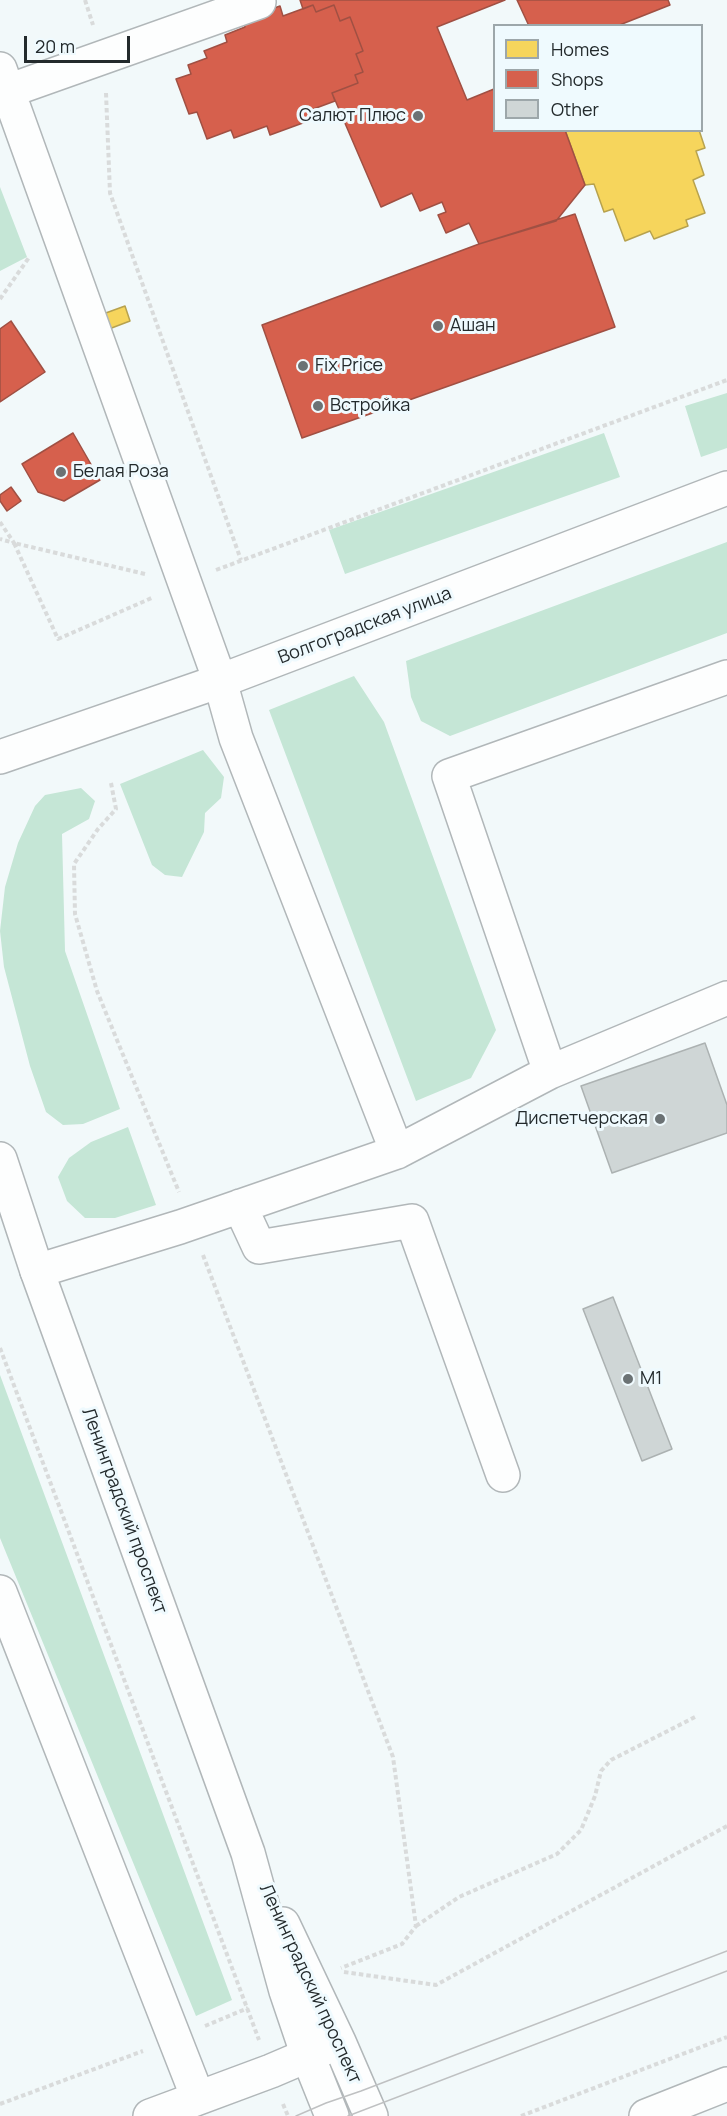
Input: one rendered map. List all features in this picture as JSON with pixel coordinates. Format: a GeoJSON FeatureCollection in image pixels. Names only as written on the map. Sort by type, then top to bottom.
{"type":"FeatureCollection","features":[{"type":"Feature","properties":{"kind":"street"},"geometry":{"type":"LineString","coordinates":[[258,0],[259,2],[105,57],[4,80],[220,681],[236,738],[397,1152]]}},
{"type":"Feature","properties":{"kind":"street","name":"Волгоградская улица"},"geometry":{"type":"LineString","coordinates":[[0,757],[220,681],[727,488]]}},
{"type":"Feature","properties":{"kind":"street"},"geometry":{"type":"LineString","coordinates":[[550,1072],[449,776],[727,677]]}},
{"type":"Feature","properties":{"kind":"street"},"geometry":{"type":"LineString","coordinates":[[37,1271],[191,1223],[397,1152],[550,1072],[727,998]]}},
{"type":"Feature","properties":{"kind":"street","name":"Ленинградский проспект"},"geometry":{"type":"LineString","coordinates":[[1,1157],[37,1271],[248,1853],[286,1991],[308,2056],[332,2116]]}},
{"type":"Feature","properties":{"kind":"street"},"geometry":{"type":"LineString","coordinates":[[240,1206],[259,1246],[412,1221],[503,1475]]}},
{"type":"Feature","properties":{"kind":"street"},"geometry":{"type":"LineString","coordinates":[[0,1592],[198,2098]]}},
{"type":"Feature","properties":{"kind":"street","name":"Ленинградский проспект"},"geometry":{"type":"LineString","coordinates":[[248,1853],[339,2042],[371,2116]]}},
{"type":"Feature","properties":{"kind":"street"},"geometry":{"type":"LineString","coordinates":[[150,2116],[339,2042]]}},
{"type":"Feature","properties":{"kind":"street"},"geometry":{"type":"LineString","coordinates":[[646,2116],[727,2084]]}},
{"type":"Feature","properties":{"kind":"path"},"geometry":{"type":"LineString","coordinates":[[85,0],[105,57],[110,194],[241,560]]}},
{"type":"Feature","properties":{"kind":"path"},"geometry":{"type":"LineString","coordinates":[[0,299],[54,221]]}},
{"type":"Feature","properties":{"kind":"path"},"geometry":{"type":"LineString","coordinates":[[0,522],[14,543],[58,639],[241,560],[727,380]]}},
{"type":"Feature","properties":{"kind":"path"},"geometry":{"type":"LineString","coordinates":[[0,539],[184,583]]}},
{"type":"Feature","properties":{"kind":"path"},"geometry":{"type":"LineString","coordinates":[[111,783],[116,809],[98,829],[74,864],[75,914],[97,991],[191,1223],[393,1757],[416,1926]]}},
{"type":"Feature","properties":{"kind":"path"},"geometry":{"type":"LineString","coordinates":[[0,1348],[259,2041]]}},
{"type":"Feature","properties":{"kind":"path"},"geometry":{"type":"LineString","coordinates":[[697,1716],[611,1760],[601,1771],[595,1796],[581,1830],[557,1854],[459,1897],[416,1926],[402,1944],[334,1971],[436,1985],[727,1826]]}},
{"type":"Feature","properties":{"kind":"path"},"geometry":{"type":"LineString","coordinates":[[0,2104],[174,2040],[254,2005]]}},
{"type":"Feature","properties":{"kind":"path"},"geometry":{"type":"LineString","coordinates":[[521,2116],[727,2037]]}},
{"type":"Feature","properties":{"kind":"green space"},"geometry":{"type":"Polygon","coordinates":[[[0,187],[27,257],[0,271],[0,187]]]}},
{"type":"Feature","properties":{"kind":"green space"},"geometry":{"type":"Polygon","coordinates":[[[727,393],[727,448],[701,457],[685,406],[727,393]]]}},
{"type":"Feature","properties":{"kind":"green space"},"geometry":{"type":"Polygon","coordinates":[[[604,433],[620,477],[345,574],[329,530],[604,433]]]}},
{"type":"Feature","properties":{"kind":"green space"},"geometry":{"type":"Polygon","coordinates":[[[727,542],[727,633],[450,736],[421,721],[411,697],[406,661],[727,542]]]}},
{"type":"Feature","properties":{"kind":"green space"},"geometry":{"type":"Polygon","coordinates":[[[354,676],[384,722],[496,1030],[471,1078],[416,1101],[269,710],[354,676]]]}},
{"type":"Feature","properties":{"kind":"green space"},"geometry":{"type":"Polygon","coordinates":[[[203,750],[224,777],[221,798],[205,813],[204,832],[182,877],[165,875],[152,865],[120,784],[203,750]]]}},
{"type":"Feature","properties":{"kind":"green space"},"geometry":{"type":"Polygon","coordinates":[[[81,788],[95,801],[89,819],[62,834],[65,951],[120,1109],[83,1124],[63,1125],[46,1112],[30,1066],[4,967],[0,931],[5,887],[18,843],[35,806],[45,795],[81,788]]]}},
{"type":"Feature","properties":{"kind":"green space"},"geometry":{"type":"Polygon","coordinates":[[[128,1127],[156,1205],[115,1218],[85,1218],[67,1201],[58,1177],[69,1158],[91,1142],[128,1127]]]}},
{"type":"Feature","properties":{"kind":"green space"},"geometry":{"type":"Polygon","coordinates":[[[0,1375],[232,2000],[196,2016],[0,1538],[0,1375]]]}},
{"type":"Feature","properties":{"kind":"building: Homes"},"geometry":{"type":"Polygon","coordinates":[[[566,132],[700,132],[705,148],[696,151],[704,175],[693,180],[705,213],[686,220],[688,226],[654,239],[650,231],[625,241],[613,209],[604,212],[594,184],[585,185],[566,132]]]}},
{"type":"Feature","properties":{"kind":"building: Homes"},"geometry":{"type":"Polygon","coordinates":[[[125,306],[130,321],[109,329],[103,314],[125,306]]]}},
{"type":"Feature","properties":{"kind":"building: Shops","name":"Салют Плюс"},"geometry":{"type":"Polygon","coordinates":[[[300,0],[505,0],[437,27],[467,100],[493,89],[493,132],[566,132],[585,185],[556,221],[479,244],[469,223],[446,233],[438,215],[446,212],[442,202],[420,211],[412,193],[381,207],[332,93],[358,83],[355,75],[363,72],[356,54],[363,51],[350,17],[340,21],[334,5],[316,12],[313,5],[303,9],[300,0]]]}},
{"type":"Feature","properties":{"kind":"building: Shops"},"geometry":{"type":"Polygon","coordinates":[[[517,0],[668,0],[670,5],[622,24],[528,24],[517,0]]]}},
{"type":"Feature","properties":{"kind":"building: Shops"},"geometry":{"type":"Polygon","coordinates":[[[313,5],[316,12],[334,5],[340,21],[350,17],[363,51],[356,54],[363,72],[355,75],[358,83],[332,93],[335,101],[308,111],[311,120],[270,135],[267,126],[234,138],[231,130],[207,139],[197,112],[189,114],[176,79],[191,74],[188,65],[207,58],[204,51],[227,42],[225,35],[245,27],[242,19],[280,6],[283,16],[313,5]]]}},
{"type":"Feature","properties":{"kind":"building: Shops","name":"Ашан"},"geometry":{"type":"Polygon","coordinates":[[[575,214],[615,327],[302,438],[262,325],[479,244],[575,214]]]}},
{"type":"Feature","properties":{"kind":"building: Shops"},"geometry":{"type":"Polygon","coordinates":[[[11,321],[45,372],[0,402],[0,329],[11,321]]]}},
{"type":"Feature","properties":{"kind":"building: Shops","name":"Белая Роза"},"geometry":{"type":"Polygon","coordinates":[[[73,433],[100,480],[64,501],[38,492],[22,464],[73,433]]]}},
{"type":"Feature","properties":{"kind":"building: Shops"},"geometry":{"type":"Polygon","coordinates":[[[11,487],[21,501],[7,511],[0,501],[0,495],[11,487]]]}},
{"type":"Feature","properties":{"kind":"building: Other","name":"Диспетчерская"},"geometry":{"type":"Polygon","coordinates":[[[705,1043],[727,1105],[727,1133],[612,1173],[581,1086],[705,1043]]]}},
{"type":"Feature","properties":{"kind":"building: Other","name":"М1"},"geometry":{"type":"Polygon","coordinates":[[[613,1297],[672,1449],[642,1461],[583,1309],[613,1297]]]}},
{"type":"Feature","properties":{"kind":"tram line"},"geometry":{"type":"LineString","coordinates":[[296,2116],[727,1951]]}},
{"type":"Feature","properties":{"kind":"tram line"},"geometry":{"type":"LineString","coordinates":[[348,2116],[727,1971]]}},
{"type":"Feature","properties":{"kind":"place","name":"Салют Плюс"},"geometry":{"type":"Point","coordinates":[418,116]}},
{"type":"Feature","properties":{"kind":"place","name":"Ашан"},"geometry":{"type":"Point","coordinates":[438,326]}},
{"type":"Feature","properties":{"kind":"place","name":"Fix Price"},"geometry":{"type":"Point","coordinates":[303,366]}},
{"type":"Feature","properties":{"kind":"place","name":"Встройка"},"geometry":{"type":"Point","coordinates":[318,406]}},
{"type":"Feature","properties":{"kind":"place","name":"Белая Роза"},"geometry":{"type":"Point","coordinates":[61,472]}},
{"type":"Feature","properties":{"kind":"place","name":"Диспетчерская"},"geometry":{"type":"Point","coordinates":[660,1119]}},
{"type":"Feature","properties":{"kind":"place","name":"М1"},"geometry":{"type":"Point","coordinates":[628,1379]}}]}
